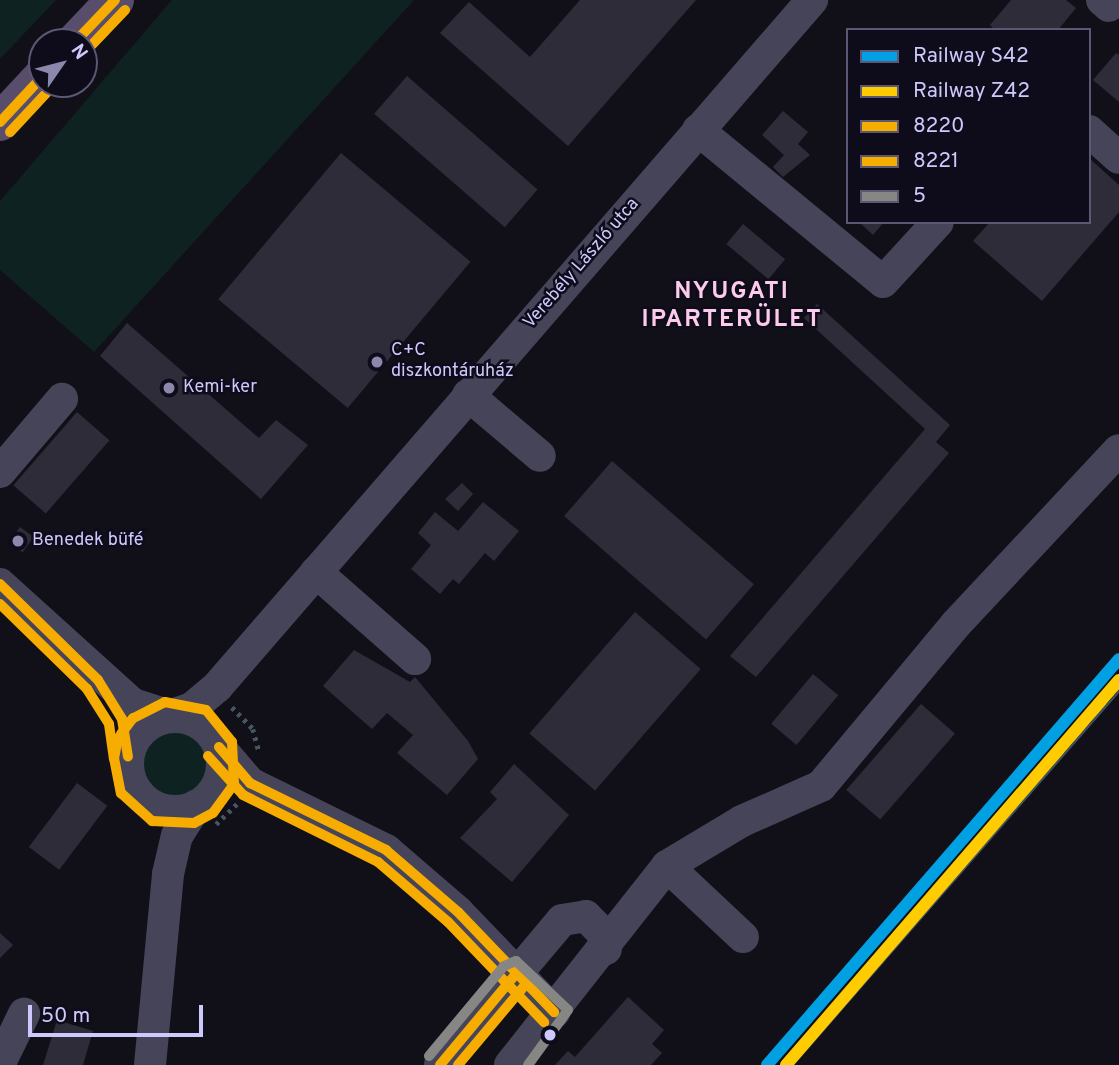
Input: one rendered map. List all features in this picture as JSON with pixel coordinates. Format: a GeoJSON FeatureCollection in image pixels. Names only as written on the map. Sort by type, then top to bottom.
{"type":"FeatureCollection","features":[{"type":"Feature","properties":{"kind":"main road"},"geometry":{"type":"LineString","coordinates":[[88,28],[114,0]]}},
{"type":"Feature","properties":{"kind":"main road"},"geometry":{"type":"LineString","coordinates":[[0,122],[28,92]]}},
{"type":"Feature","properties":{"kind":"street","name":"Verebély László utca"},"geometry":{"type":"LineString","coordinates":[[169,716],[216,690],[468,395],[812,0]]}},
{"type":"Feature","properties":{"kind":"street"},"geometry":{"type":"LineString","coordinates":[[698,130],[883,282],[937,224]]}},
{"type":"Feature","properties":{"kind":"street"},"geometry":{"type":"LineString","coordinates":[[1091,133],[1119,158]]}},
{"type":"Feature","properties":{"kind":"street"},"geometry":{"type":"LineString","coordinates":[[468,395],[540,456]]}},
{"type":"Feature","properties":{"kind":"street"},"geometry":{"type":"LineString","coordinates":[[0,472],[62,399]]}},
{"type":"Feature","properties":{"kind":"street"},"geometry":{"type":"LineString","coordinates":[[510,1065],[606,949],[667,866],[741,821],[821,786],[956,624],[1119,450]]}},
{"type":"Feature","properties":{"kind":"street"},"geometry":{"type":"LineString","coordinates":[[316,572],[415,659]]}},
{"type":"Feature","properties":{"kind":"street"},"geometry":{"type":"LineString","coordinates":[[0,584],[98,680],[133,705],[200,723],[250,783],[386,850],[458,912],[515,975],[554,1012]]}},
{"type":"Feature","properties":{"kind":"street"},"geometry":{"type":"LineString","coordinates":[[98,680],[122,719],[128,757],[140,795],[159,834],[168,874]]}},
{"type":"Feature","properties":{"kind":"street"},"geometry":{"type":"LineString","coordinates":[[202,813],[221,778],[216,740],[216,690]]}},
{"type":"Feature","properties":{"kind":"street"},"geometry":{"type":"LineString","coordinates":[[128,757],[141,730],[169,716]]}},
{"type":"Feature","properties":{"kind":"street"},"geometry":{"type":"LineString","coordinates":[[150,1065],[168,874],[177,836],[202,813],[242,794],[283,800]]}},
{"type":"Feature","properties":{"kind":"street"},"geometry":{"type":"LineString","coordinates":[[140,795],[173,811],[202,813]]}},
{"type":"Feature","properties":{"kind":"street"},"geometry":{"type":"LineString","coordinates":[[667,866],[743,937]]}},
{"type":"Feature","properties":{"kind":"street"},"geometry":{"type":"LineString","coordinates":[[440,1065],[562,920],[586,916],[605,936],[606,949]]}},
{"type":"Feature","properties":{"kind":"street"},"geometry":{"type":"LineString","coordinates":[[0,1063],[24,1014]]}},
{"type":"Feature","properties":{"kind":"path"},"geometry":{"type":"LineString","coordinates":[[216,690],[253,729],[258,763]]}},
{"type":"Feature","properties":{"kind":"path"},"geometry":{"type":"LineString","coordinates":[[202,813],[229,816],[242,794]]}},
{"type":"Feature","properties":{"kind":"green space"},"geometry":{"type":"Polygon","coordinates":[[[0,0],[56,0],[28,28],[0,59],[0,0]]]}},
{"type":"Feature","properties":{"kind":"green space"},"geometry":{"type":"Polygon","coordinates":[[[172,0],[414,0],[94,352],[0,270],[0,201],[88,98],[98,98],[98,86],[172,0]]]}},
{"type":"Feature","properties":{"kind":"green space"},"geometry":{"type":"Polygon","coordinates":[[[174,726],[189,729],[201,737],[209,749],[212,764],[209,779],[201,791],[189,799],[174,802],[159,799],[147,791],[139,779],[136,764],[139,749],[147,737],[159,729],[174,726]]]}},
{"type":"Feature","properties":{"kind":"building"},"geometry":{"type":"Polygon","coordinates":[[[580,0],[696,0],[568,146],[440,33],[469,2],[530,57],[580,0]]]}},
{"type":"Feature","properties":{"kind":"building"},"geometry":{"type":"Polygon","coordinates":[[[1011,0],[1066,0],[1076,8],[1060,28],[993,28],[990,25],[1011,0]]]}},
{"type":"Feature","properties":{"kind":"building"},"geometry":{"type":"Polygon","coordinates":[[[1116,53],[1119,55],[1119,102],[1093,80],[1116,53]]]}},
{"type":"Feature","properties":{"kind":"building"},"geometry":{"type":"Polygon","coordinates":[[[407,76],[538,189],[505,227],[374,114],[407,76]]]}},
{"type":"Feature","properties":{"kind":"building"},"geometry":{"type":"Polygon","coordinates":[[[783,111],[808,132],[798,144],[810,155],[783,177],[773,167],[784,155],[762,135],[783,111]]]}},
{"type":"Feature","properties":{"kind":"building"},"geometry":{"type":"Polygon","coordinates":[[[341,153],[470,262],[348,408],[218,299],[341,153]]]}},
{"type":"Feature","properties":{"kind":"building"},"geometry":{"type":"Polygon","coordinates":[[[1091,160],[1119,185],[1119,212],[1042,301],[973,241],[988,224],[1091,224],[1091,160]]]}},
{"type":"Feature","properties":{"kind":"building"},"geometry":{"type":"Polygon","coordinates":[[[743,224],[785,259],[768,279],[726,244],[743,224]]]}},
{"type":"Feature","properties":{"kind":"building"},"geometry":{"type":"Polygon","coordinates":[[[861,224],[882,224],[873,235],[861,224]]]}},
{"type":"Feature","properties":{"kind":"building"},"geometry":{"type":"Polygon","coordinates":[[[817,304],[950,425],[936,442],[949,453],[756,677],[730,656],[925,429],[804,318],[817,304]]]}},
{"type":"Feature","properties":{"kind":"building","name":"Kemi-ker"},"geometry":{"type":"Polygon","coordinates":[[[127,323],[259,438],[276,420],[308,445],[261,499],[100,356],[127,323]]]}},
{"type":"Feature","properties":{"kind":"building"},"geometry":{"type":"Polygon","coordinates":[[[77,412],[109,440],[46,513],[13,485],[77,412]]]}},
{"type":"Feature","properties":{"kind":"building"},"geometry":{"type":"Polygon","coordinates":[[[612,461],[754,584],[706,639],[564,516],[612,461]]]}},
{"type":"Feature","properties":{"kind":"building"},"geometry":{"type":"Polygon","coordinates":[[[462,483],[473,494],[458,511],[445,499],[462,483]]]}},
{"type":"Feature","properties":{"kind":"building"},"geometry":{"type":"Polygon","coordinates":[[[483,502],[519,531],[494,561],[485,553],[459,584],[453,579],[440,594],[411,569],[431,545],[418,533],[435,512],[458,531],[483,502]]]}},
{"type":"Feature","properties":{"kind":"building"},"geometry":{"type":"Polygon","coordinates":[[[20,527],[34,537],[23,552],[9,542],[20,527]]]}},
{"type":"Feature","properties":{"kind":"building"},"geometry":{"type":"Polygon","coordinates":[[[635,612],[701,669],[595,791],[529,734],[635,612]]]}},
{"type":"Feature","properties":{"kind":"building"},"geometry":{"type":"Polygon","coordinates":[[[354,650],[410,682],[415,677],[468,741],[478,759],[447,795],[397,753],[413,735],[387,713],[372,729],[323,686],[354,650]]]}},
{"type":"Feature","properties":{"kind":"building"},"geometry":{"type":"Polygon","coordinates":[[[813,674],[838,695],[796,745],[771,724],[813,674]]]}},
{"type":"Feature","properties":{"kind":"building"},"geometry":{"type":"Polygon","coordinates":[[[921,704],[955,734],[880,820],[846,790],[921,704]]]}},
{"type":"Feature","properties":{"kind":"building"},"geometry":{"type":"Polygon","coordinates":[[[514,764],[569,815],[512,882],[460,838],[497,799],[490,792],[514,764]]]}},
{"type":"Feature","properties":{"kind":"building"},"geometry":{"type":"Polygon","coordinates":[[[77,783],[107,806],[59,870],[29,847],[77,783]]]}},
{"type":"Feature","properties":{"kind":"building"},"geometry":{"type":"Polygon","coordinates":[[[0,933],[13,945],[0,958],[0,933]]]}},
{"type":"Feature","properties":{"kind":"building"},"geometry":{"type":"Polygon","coordinates":[[[628,997],[664,1030],[652,1044],[662,1053],[651,1065],[555,1065],[568,1051],[575,1057],[628,997]]]}},
{"type":"Feature","properties":{"kind":"building"},"geometry":{"type":"Polygon","coordinates":[[[57,1020],[93,1031],[83,1065],[43,1065],[57,1020]]]}},
{"type":"Feature","properties":{"kind":"railway"},"geometry":{"type":"LineString","coordinates":[[789,1065],[1119,687]]}},
{"type":"Feature","properties":{"kind":"rail line","name":"S42"},"geometry":{"type":"LineString","coordinates":[[767,1065],[1119,659]]}},
{"type":"Feature","properties":{"kind":"rail line","name":"Z42"},"geometry":{"type":"LineString","coordinates":[[786,1065],[1119,680]]}},
{"type":"Feature","properties":{"kind":"transit line","name":"8220"},"geometry":{"type":"LineString","coordinates":[[88,28],[115,0]]}},
{"type":"Feature","properties":{"kind":"transit line","name":"8221"},"geometry":{"type":"LineString","coordinates":[[98,38],[125,10]]}},
{"type":"Feature","properties":{"kind":"transit line","name":"8220"},"geometry":{"type":"LineString","coordinates":[[0,122],[28,92]]}},
{"type":"Feature","properties":{"kind":"transit line","name":"8221"},"geometry":{"type":"LineString","coordinates":[[10,132],[42,98]]}},
{"type":"Feature","properties":{"kind":"transit line","name":"8220"},"geometry":{"type":"LineString","coordinates":[[0,584],[98,680],[122,719],[128,757]]}},
{"type":"Feature","properties":{"kind":"transit line","name":"8221"},"geometry":{"type":"LineString","coordinates":[[0,604],[87,689],[109,724],[114,759]]}},
{"type":"Feature","properties":{"kind":"transit line","name":"8221"},"geometry":{"type":"LineString","coordinates":[[118,738],[114,758],[121,793],[152,821],[194,823],[213,813],[234,784],[232,742],[206,710],[165,702],[133,718],[121,734]]}},
{"type":"Feature","properties":{"kind":"transit line","name":"8220"},"geometry":{"type":"LineString","coordinates":[[219,747],[250,783],[386,850],[458,912],[554,1012]]}},
{"type":"Feature","properties":{"kind":"transit line","name":"8221"},"geometry":{"type":"LineString","coordinates":[[208,756],[243,795],[378,862],[448,922],[544,1022]]}},
{"type":"Feature","properties":{"kind":"transit line","name":"5"},"geometry":{"type":"LineString","coordinates":[[429,1056],[504,966],[516,961],[568,1010],[528,1065]]}},
{"type":"Feature","properties":{"kind":"transit line","name":"8220"},"geometry":{"type":"LineString","coordinates":[[440,1065],[515,975]]}},
{"type":"Feature","properties":{"kind":"transit line","name":"8221"},"geometry":{"type":"LineString","coordinates":[[458,1065],[526,984]]}},
{"type":"Feature","properties":{"kind":"place","name":"C+C diszkontáruház"},"geometry":{"type":"Point","coordinates":[377,362]}},
{"type":"Feature","properties":{"kind":"place","name":"Kemi-ker"},"geometry":{"type":"Point","coordinates":[169,388]}},
{"type":"Feature","properties":{"kind":"place","name":"Benedek büfé"},"geometry":{"type":"Point","coordinates":[18,541]}},
{"type":"Feature","properties":{"kind":"district","name":"NYUGATI IPARTERÜLET"},"geometry":{"type":"Point","coordinates":[732,307]}}]}
